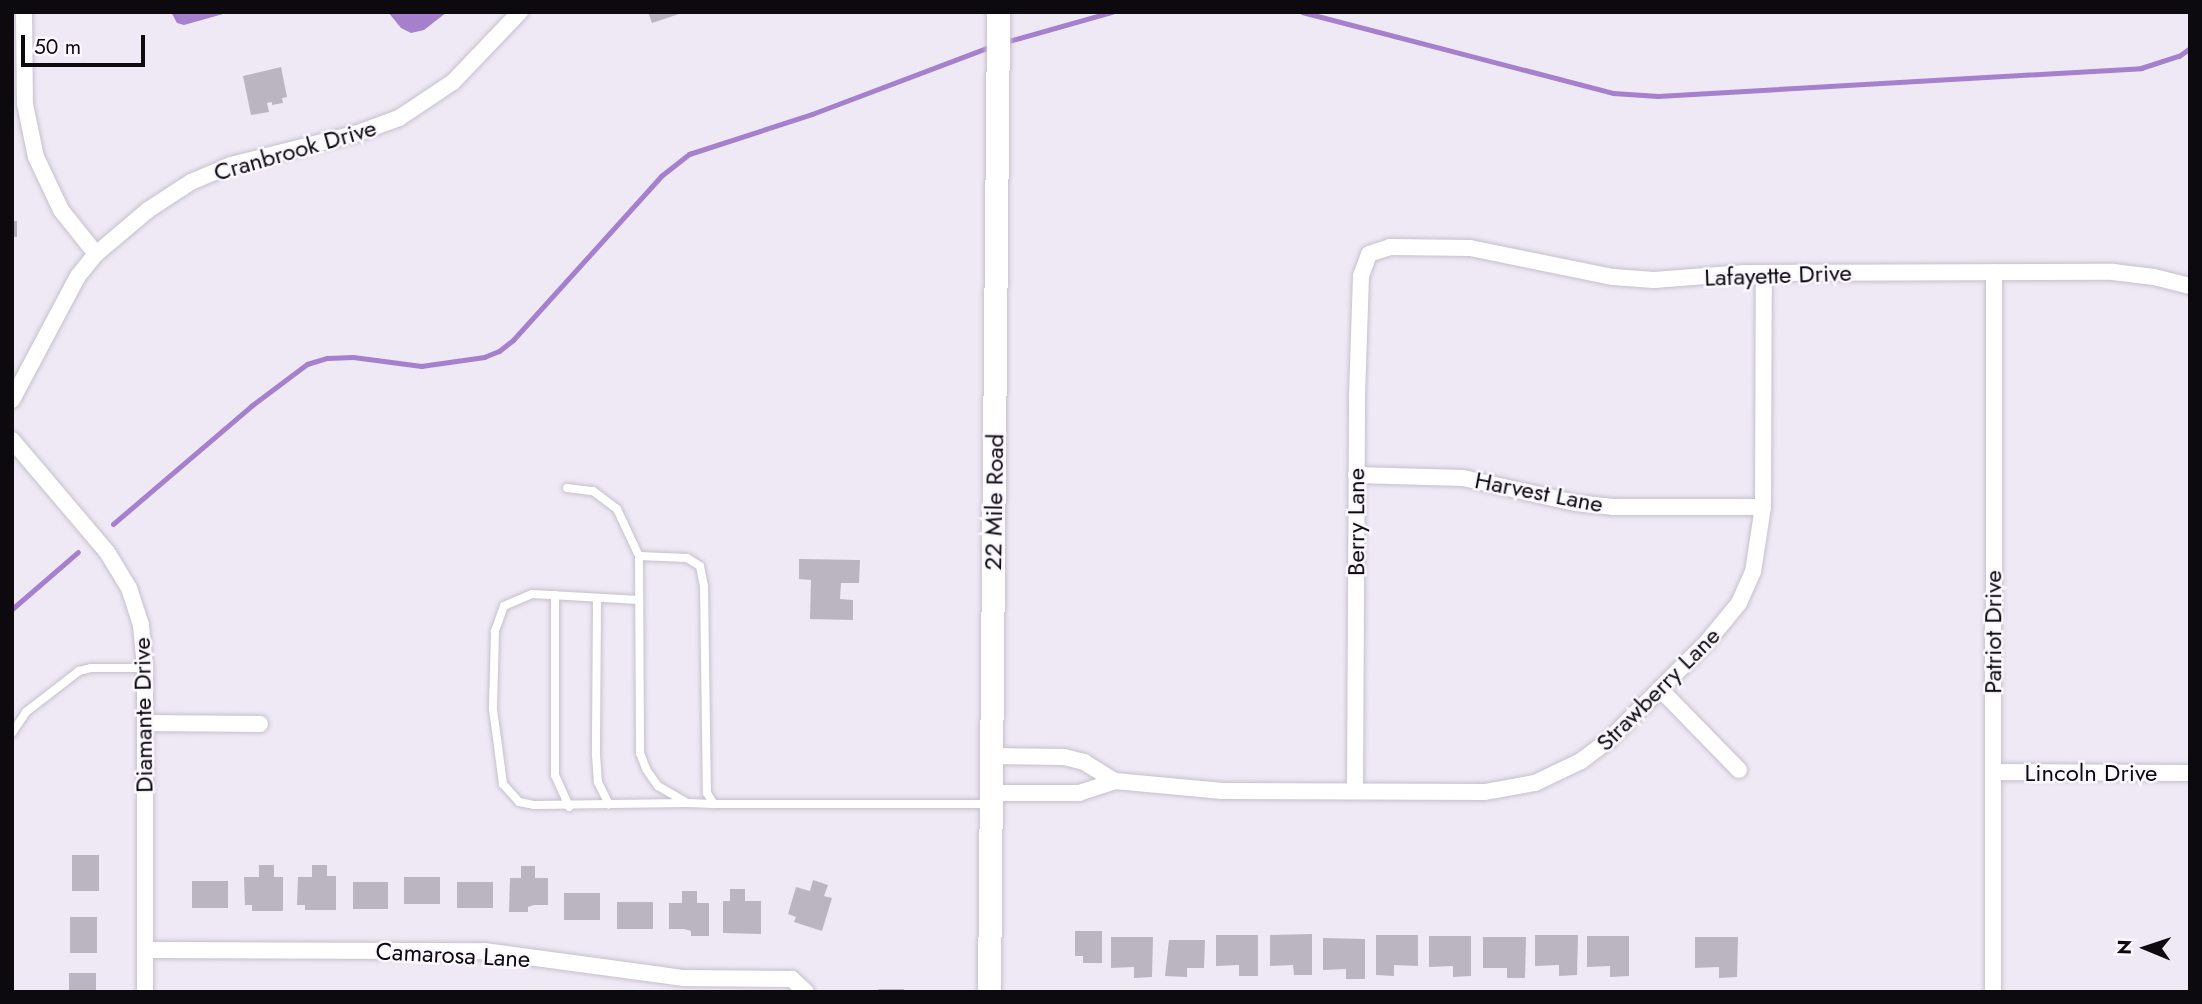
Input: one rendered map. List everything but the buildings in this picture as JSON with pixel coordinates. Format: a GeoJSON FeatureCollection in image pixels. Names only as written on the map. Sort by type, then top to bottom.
{"type":"FeatureCollection","features":[{"type":"Feature","properties":{"kind":"street"},"geometry":{"type":"LineString","coordinates":[[24,12],[25,104],[36,157],[61,210],[96,254]]}},
{"type":"Feature","properties":{"kind":"street","name":"Cranbrook Drive"},"geometry":{"type":"LineString","coordinates":[[12,400],[67,291],[96,254],[148,210],[211,173],[251,158],[358,133],[419,107],[453,82],[520,12]]}},
{"type":"Feature","properties":{"kind":"street","name":"22 Mile Road"},"geometry":{"type":"LineString","coordinates":[[989,992],[998,22]]}},
{"type":"Feature","properties":{"kind":"street","name":"Lafayette Drive"},"geometry":{"type":"LineString","coordinates":[[1369,254],[1390,247],[1470,248],[1634,279],[1764,273],[2134,273],[2190,286]]}},
{"type":"Feature","properties":{"kind":"street","name":"Berry Lane"},"geometry":{"type":"LineString","coordinates":[[1355,792],[1356,475],[1361,276],[1369,254]]}},
{"type":"Feature","properties":{"kind":"street","name":"Patriot Drive"},"geometry":{"type":"LineString","coordinates":[[1993,992],[1994,272]]}},
{"type":"Feature","properties":{"kind":"street","name":"Strawberry Lane"},"geometry":{"type":"LineString","coordinates":[[991,798],[1079,793],[1115,781],[1189,789],[1485,792],[1535,783],[1567,770],[1596,752],[1707,642],[1739,603],[1757,557],[1763,507],[1764,273]]}},
{"type":"Feature","properties":{"kind":"street","name":"Diamante Drive"},"geometry":{"type":"LineString","coordinates":[[12,440],[120,571],[136,606],[145,668],[145,992]]}},
{"type":"Feature","properties":{"kind":"street","name":"Harvest Lane"},"geometry":{"type":"LineString","coordinates":[[1356,475],[1463,478],[1576,503],[1613,507],[1763,507]]}},
{"type":"Feature","properties":{"kind":"street"},"geometry":{"type":"LineString","coordinates":[[1660,689],[1739,770]]}},
{"type":"Feature","properties":{"kind":"street"},"geometry":{"type":"LineString","coordinates":[[145,723],[260,724]]}},
{"type":"Feature","properties":{"kind":"street","name":"Strawberry Lane"},"geometry":{"type":"LineString","coordinates":[[992,756],[1064,757],[1084,762],[1115,781]]}},
{"type":"Feature","properties":{"kind":"street","name":"Lincoln Drive"},"geometry":{"type":"LineString","coordinates":[[1993,772],[2190,773]]}},
{"type":"Feature","properties":{"kind":"street","name":"Camarosa Lane"},"geometry":{"type":"LineString","coordinates":[[145,950],[484,951],[671,976],[780,978],[804,988]]}},
{"type":"Feature","properties":{"kind":"lane"},"geometry":{"type":"LineString","coordinates":[[567,488],[593,491],[617,509],[639,556],[640,753],[657,786],[687,803]]}},
{"type":"Feature","properties":{"kind":"lane"},"geometry":{"type":"LineString","coordinates":[[639,556],[687,558],[699,566],[704,586],[707,793],[714,804]]}},
{"type":"Feature","properties":{"kind":"lane"},"geometry":{"type":"LineString","coordinates":[[639,600],[532,594],[504,606],[495,631],[493,709],[503,784],[519,802],[569,807],[991,798]]}},
{"type":"Feature","properties":{"kind":"lane"},"geometry":{"type":"LineString","coordinates":[[555,596],[555,775],[569,807]]}},
{"type":"Feature","properties":{"kind":"lane"},"geometry":{"type":"LineString","coordinates":[[597,597],[596,755],[598,782],[609,806]]}},
{"type":"Feature","properties":{"kind":"lane"},"geometry":{"type":"LineString","coordinates":[[12,733],[26,712],[79,671],[91,668],[145,668]]}},
{"type":"Feature","properties":{"kind":"shaded area"},"geometry":{"type":"Polygon","coordinates":[[[171,12],[230,12],[184,25],[177,23],[171,12]]]}},
{"type":"Feature","properties":{"kind":"shaded area"},"geometry":{"type":"Polygon","coordinates":[[[388,12],[447,12],[424,30],[411,33],[401,28],[388,12]]]}},
{"type":"Feature","properties":{"kind":"waterway"},"geometry":{"type":"LineString","coordinates":[[1005,42],[1112,12]]}},
{"type":"Feature","properties":{"kind":"waterway"},"geometry":{"type":"LineString","coordinates":[[1302,12],[1613,93],[1658,96],[2141,68],[2179,56],[2190,48]]}},
{"type":"Feature","properties":{"kind":"waterway"},"geometry":{"type":"LineString","coordinates":[[113,524],[251,406],[307,364],[327,358],[353,357],[421,366],[484,357],[499,351],[513,340],[661,176],[689,154],[812,114],[992,46]]}},
{"type":"Feature","properties":{"kind":"waterway"},"geometry":{"type":"LineString","coordinates":[[12,609],[78,552]]}}]}
